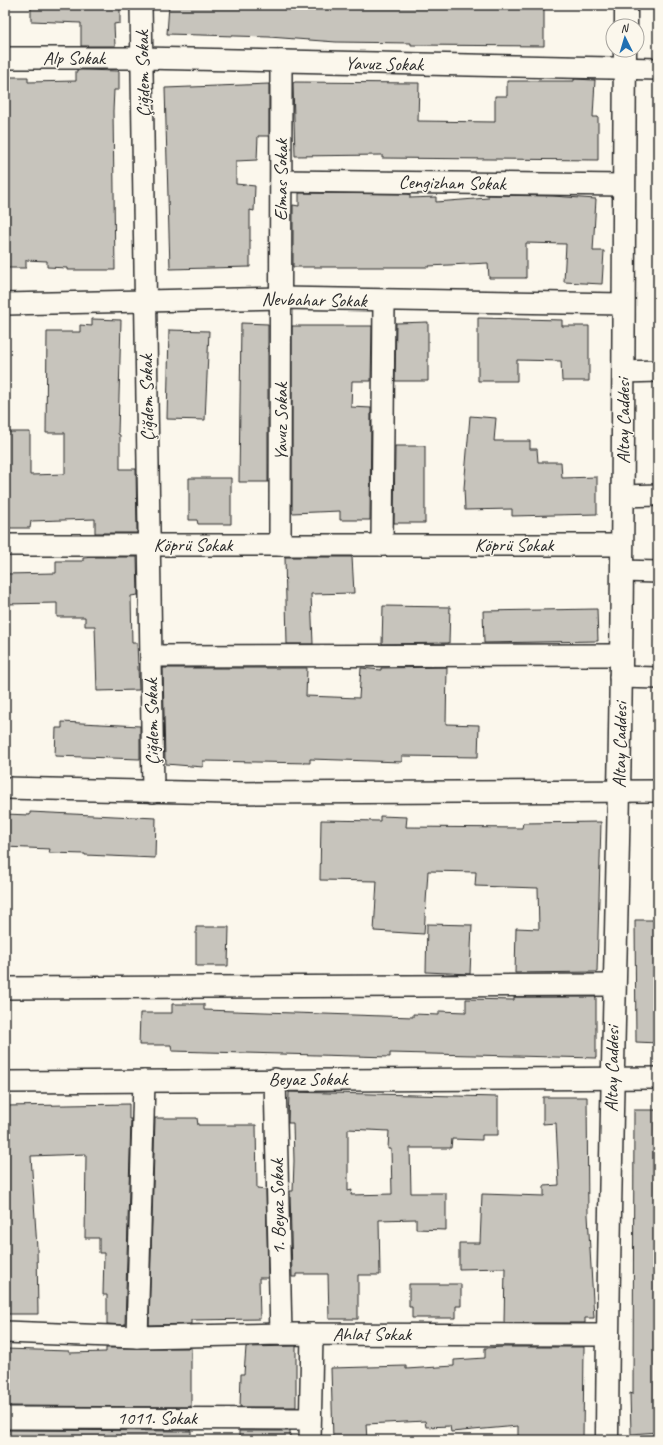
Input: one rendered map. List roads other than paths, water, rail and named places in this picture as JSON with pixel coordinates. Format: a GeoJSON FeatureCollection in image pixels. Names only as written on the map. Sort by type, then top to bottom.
{"type":"FeatureCollection","features":[{"type":"Feature","properties":{"kind":"main road"},"geometry":{"type":"LineString","coordinates":[[626,5],[626,18]]}},
{"type":"Feature","properties":{"kind":"main road","name":"Altay Caddesi"},"geometry":{"type":"LineString","coordinates":[[606,1440],[621,655],[625,59]]}},
{"type":"Feature","properties":{"kind":"street","name":"Çiğdem Sokak"},"geometry":{"type":"LineString","coordinates":[[142,5],[153,792]]}},
{"type":"Feature","properties":{"kind":"street","name":"Alp Sokak"},"geometry":{"type":"LineString","coordinates":[[5,58],[142,58]]}},
{"type":"Feature","properties":{"kind":"street","name":"Yavuz Sokak"},"geometry":{"type":"LineString","coordinates":[[142,58],[281,61],[625,59],[658,69]]}},
{"type":"Feature","properties":{"kind":"street","name":"Elmas Sokak"},"geometry":{"type":"LineString","coordinates":[[281,61],[281,298]]}},
{"type":"Feature","properties":{"kind":"street","name":"Cengizhan Sokak"},"geometry":{"type":"LineString","coordinates":[[281,181],[623,186]]}},
{"type":"Feature","properties":{"kind":"street","name":"Yavuz Sokak"},"geometry":{"type":"LineString","coordinates":[[280,545],[281,298]]}},
{"type":"Feature","properties":{"kind":"street","name":"Nevbahar Sokak"},"geometry":{"type":"LineString","coordinates":[[5,304],[281,298],[623,304]]}},
{"type":"Feature","properties":{"kind":"street"},"geometry":{"type":"LineString","coordinates":[[382,545],[384,301]]}},
{"type":"Feature","properties":{"kind":"street"},"geometry":{"type":"LineString","coordinates":[[624,372],[658,371]]}},
{"type":"Feature","properties":{"kind":"street"},"geometry":{"type":"LineString","coordinates":[[623,496],[658,495]]}},
{"type":"Feature","properties":{"kind":"street","name":"Köprü Sokak"},"geometry":{"type":"LineString","coordinates":[[5,545],[622,545]]}},
{"type":"Feature","properties":{"kind":"street"},"geometry":{"type":"LineString","coordinates":[[622,571],[658,572]]}},
{"type":"Feature","properties":{"kind":"street"},"geometry":{"type":"LineString","coordinates":[[151,656],[621,655]]}},
{"type":"Feature","properties":{"kind":"street"},"geometry":{"type":"LineString","coordinates":[[620,677],[658,678]]}},
{"type":"Feature","properties":{"kind":"street"},"geometry":{"type":"LineString","coordinates":[[5,788],[228,793],[658,791]]}},
{"type":"Feature","properties":{"kind":"street"},"geometry":{"type":"LineString","coordinates":[[5,988],[614,985]]}},
{"type":"Feature","properties":{"kind":"street","name":"Beyaz Sokak"},"geometry":{"type":"LineString","coordinates":[[5,1082],[275,1079],[658,1078]]}},
{"type":"Feature","properties":{"kind":"street","name":"1. Beyaz Sokak"},"geometry":{"type":"LineString","coordinates":[[275,1079],[281,1334]]}},
{"type":"Feature","properties":{"kind":"street"},"geometry":{"type":"LineString","coordinates":[[137,1337],[144,1081]]}},
{"type":"Feature","properties":{"kind":"street","name":"Ahlat Sokak"},"geometry":{"type":"LineString","coordinates":[[5,1332],[137,1337],[281,1334],[607,1335]]}},
{"type":"Feature","properties":{"kind":"street"},"geometry":{"type":"LineString","coordinates":[[310,1440],[312,1334]]}},
{"type":"Feature","properties":{"kind":"street","name":"1011. Sokak"},"geometry":{"type":"LineString","coordinates":[[5,1418],[310,1419]]}}]}
